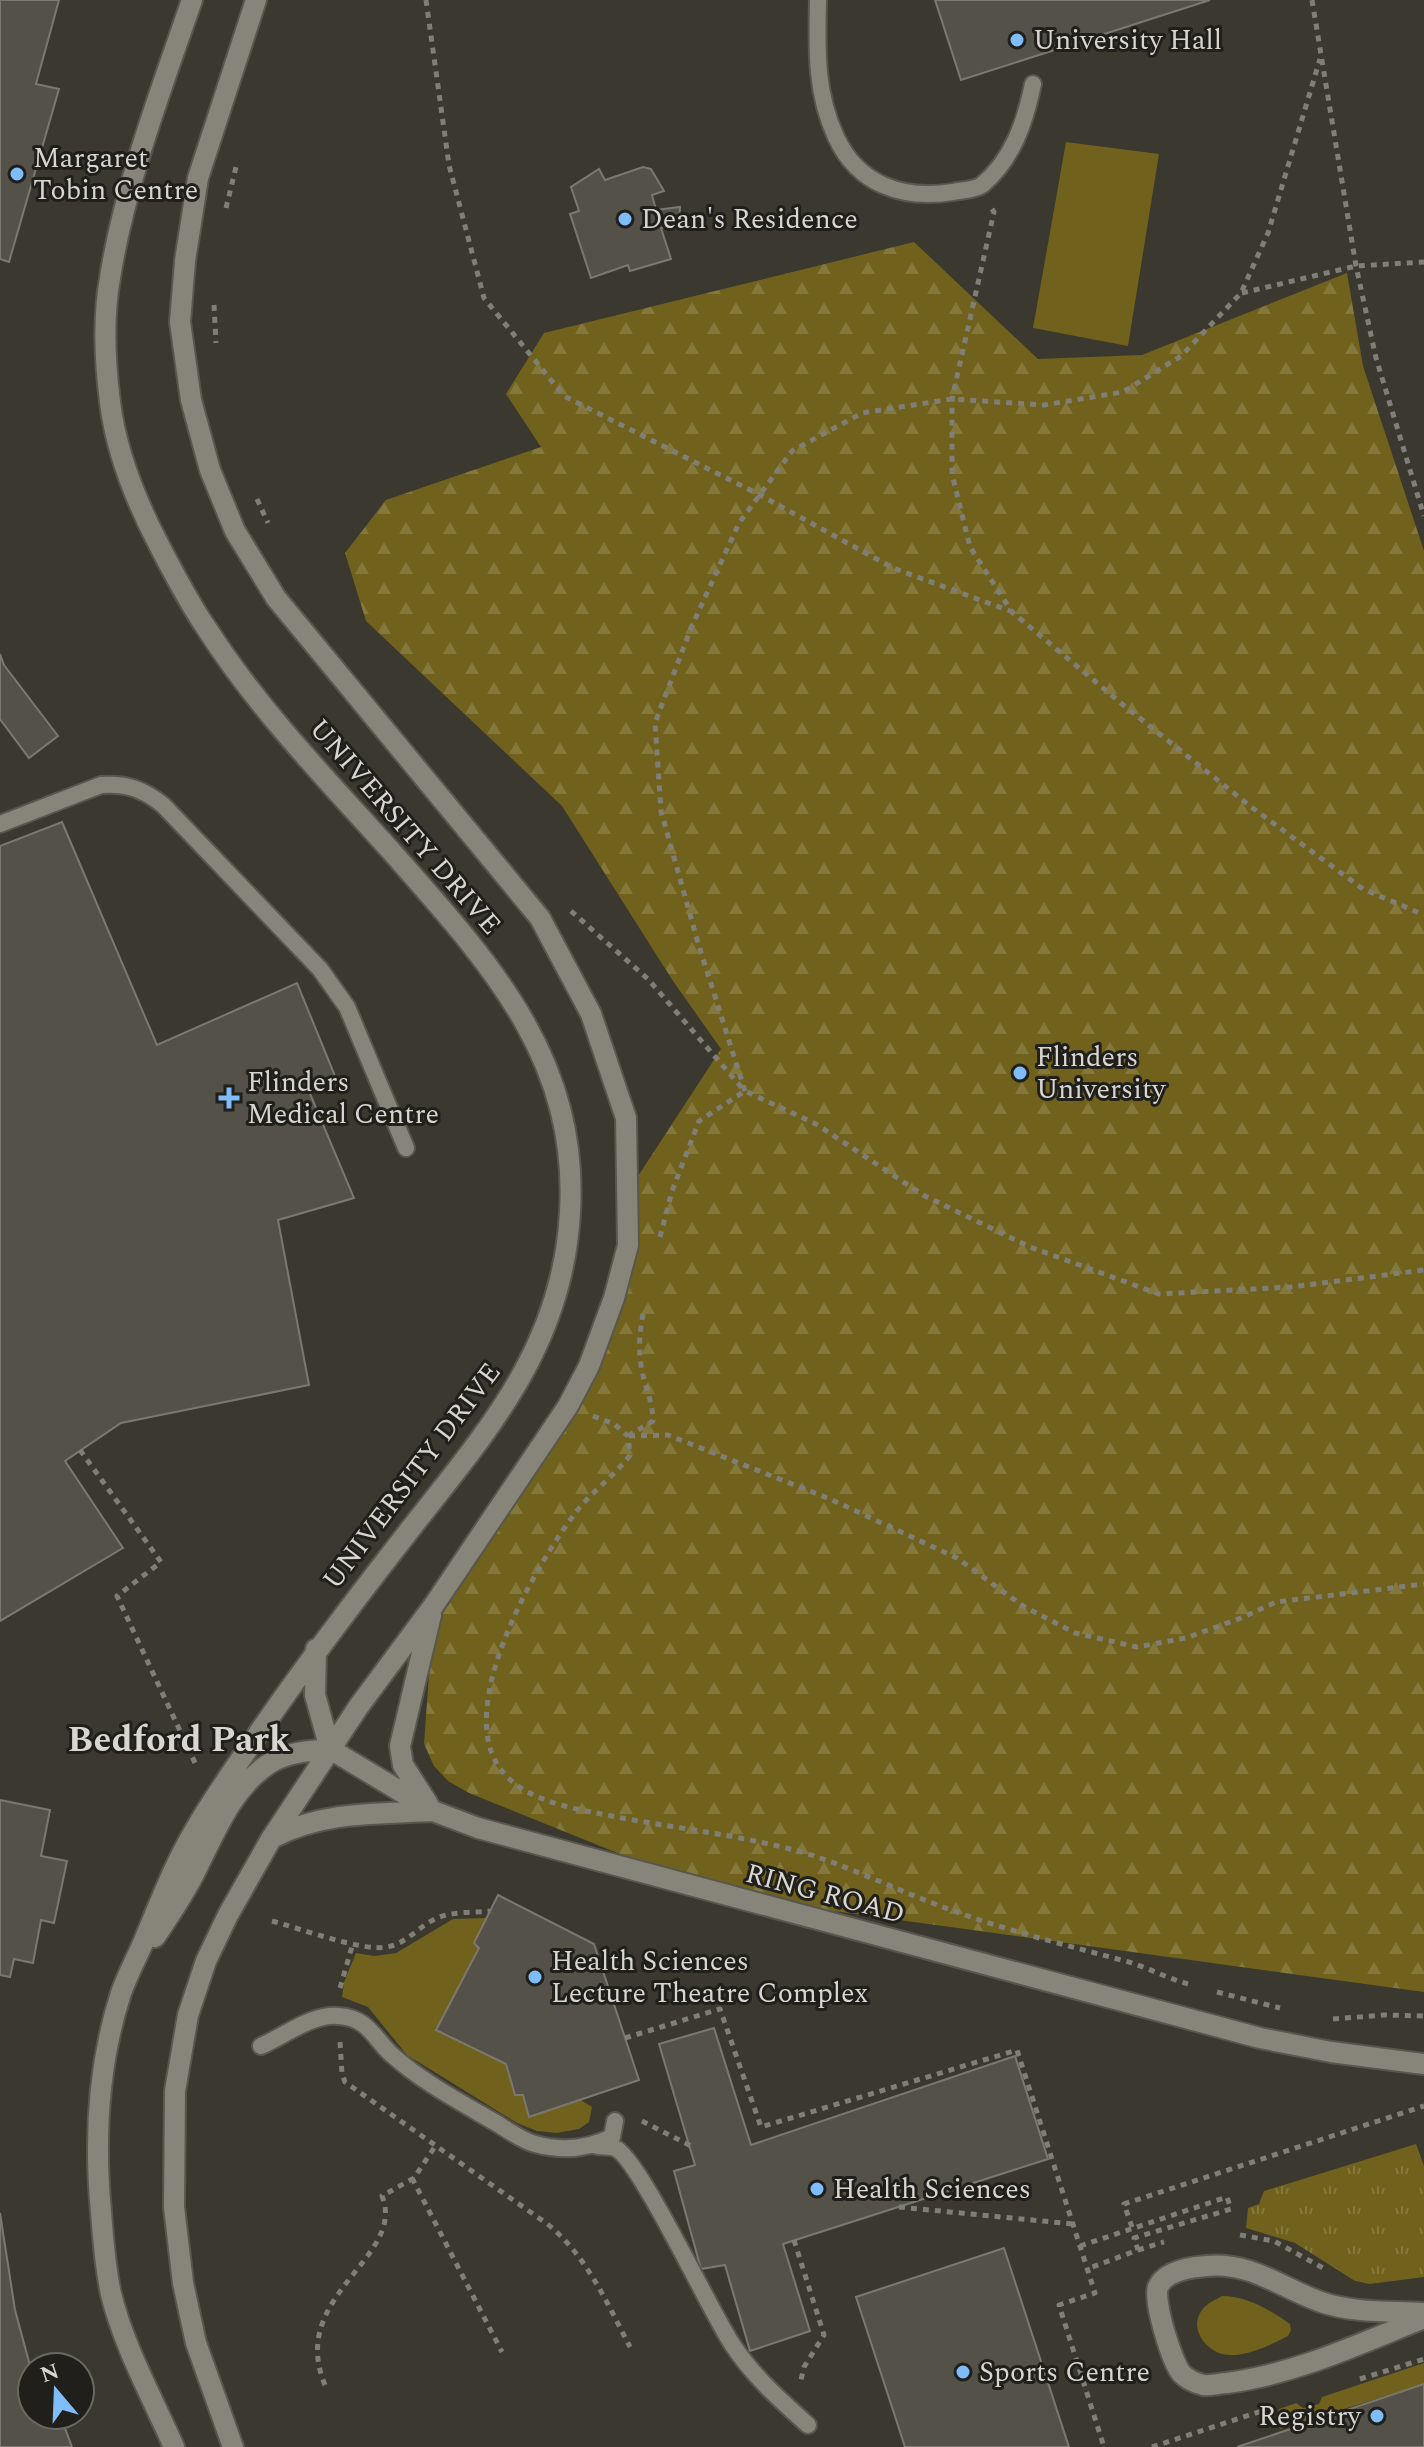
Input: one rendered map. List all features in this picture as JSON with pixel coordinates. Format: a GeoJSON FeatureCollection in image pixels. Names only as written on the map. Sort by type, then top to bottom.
{"type":"FeatureCollection","features":[{"type":"Feature","properties":{"kind":"street","name":"UNIVERSITY DRIVE"},"geometry":{"type":"LineString","coordinates":[[174,2447],[131,2350],[111,2293],[97,2169],[97,2120],[106,2054],[121,1992],[194,1830],[316,1649],[485,1434],[522,1378],[546,1326],[562,1277],[570,1211],[568,1151],[559,1103],[542,1053],[516,1007],[436,903],[254,694],[207,629],[142,511],[121,453],[110,403],[107,332],[109,281],[132,182],[192,0]]}},
{"type":"Feature","properties":{"kind":"street","name":"UNIVERSITY DRIVE"},"geometry":{"type":"LineString","coordinates":[[233,2447],[196,2343],[183,2283],[172,2182],[175,2091],[188,2015],[206,1961],[271,1839],[568,1406],[589,1366],[614,1298],[628,1245],[626,1118],[591,1014],[540,918],[276,598],[235,531],[210,470],[191,400],[180,322],[185,261],[198,178],[256,0]]}},
{"type":"Feature","properties":{"kind":"street"},"geometry":{"type":"LineString","coordinates":[[271,1839],[299,1824],[327,1817],[433,1811],[403,1765],[400,1746],[434,1605]]}},
{"type":"Feature","properties":{"kind":"street"},"geometry":{"type":"LineString","coordinates":[[132,1968],[177,1906],[218,1826],[237,1795],[254,1776],[272,1762],[298,1752],[330,1749],[315,1695],[316,1649]]}},
{"type":"Feature","properties":{"kind":"street","name":"RING ROAD"},"geometry":{"type":"LineString","coordinates":[[330,1749],[433,1811],[478,1828],[1260,2038],[1344,2055],[1424,2064]]}},
{"type":"Feature","properties":{"kind":"street"},"geometry":{"type":"LineString","coordinates":[[1224,2265],[1263,2274],[1323,2303],[1424,2316],[1292,2368],[1241,2381],[1205,2385],[1179,2372],[1157,2300],[1159,2286],[1168,2277],[1202,2266],[1224,2265]]}},
{"type":"Feature","properties":{"kind":"lane"},"geometry":{"type":"LineString","coordinates":[[818,0],[819,93],[837,139],[859,172],[890,190],[934,195],[979,187],[1007,157],[1026,120],[1033,84]]}},
{"type":"Feature","properties":{"kind":"lane"},"geometry":{"type":"LineString","coordinates":[[0,824],[101,785],[136,787],[163,805],[320,969],[347,1007],[406,1148]]}},
{"type":"Feature","properties":{"kind":"lane"},"geometry":{"type":"LineString","coordinates":[[261,2046],[319,2018],[338,2015],[356,2020],[379,2037],[389,2052],[411,2070],[533,2144],[564,2149],[595,2146],[616,2148],[648,2188],[732,2346],[776,2397],[808,2425]]}},
{"type":"Feature","properties":{"kind":"lane"},"geometry":{"type":"LineString","coordinates":[[595,2146],[612,2137],[615,2121]]}},
{"type":"Feature","properties":{"kind":"path"},"geometry":{"type":"LineString","coordinates":[[426,0],[449,165],[484,298],[564,396],[760,495],[893,568],[1012,612]]}},
{"type":"Feature","properties":{"kind":"path"},"geometry":{"type":"LineString","coordinates":[[1312,0],[1356,266],[1376,358],[1424,516]]}},
{"type":"Feature","properties":{"kind":"path"},"geometry":{"type":"LineString","coordinates":[[745,1091],[698,943],[661,811],[655,723],[691,628],[739,523],[792,451],[862,413],[952,399],[1044,405],[1123,392],[1181,356],[1241,293],[1268,233],[1320,59]]}},
{"type":"Feature","properties":{"kind":"path"},"geometry":{"type":"LineString","coordinates":[[224,220],[237,161]]}},
{"type":"Feature","properties":{"kind":"path"},"geometry":{"type":"LineString","coordinates":[[979,187],[994,212],[952,399],[952,474],[970,547],[1012,612],[1127,708],[1363,889],[1424,915]]}},
{"type":"Feature","properties":{"kind":"path"},"geometry":{"type":"LineString","coordinates":[[1241,293],[1356,266],[1424,262]]}},
{"type":"Feature","properties":{"kind":"path"},"geometry":{"type":"LineString","coordinates":[[214,293],[216,348]]}},
{"type":"Feature","properties":{"kind":"path"},"geometry":{"type":"LineString","coordinates":[[253,490],[273,533]]}},
{"type":"Feature","properties":{"kind":"path"},"geometry":{"type":"LineString","coordinates":[[562,903],[648,979],[745,1091],[816,1124],[937,1201],[1030,1247],[1159,1294],[1291,1287],[1424,1270]]}},
{"type":"Feature","properties":{"kind":"path"},"geometry":{"type":"LineString","coordinates":[[658,1242],[672,1191],[699,1121],[745,1091]]}},
{"type":"Feature","properties":{"kind":"path"},"geometry":{"type":"LineString","coordinates":[[628,1436],[653,1421],[652,1400],[641,1367],[639,1335],[644,1308]]}},
{"type":"Feature","properties":{"kind":"path"},"geometry":{"type":"LineString","coordinates":[[568,1406],[614,1424],[628,1436],[668,1435],[830,1499],[957,1558],[1023,1606],[1075,1633],[1137,1647],[1186,1638],[1276,1602],[1424,1584]]}},
{"type":"Feature","properties":{"kind":"path"},"geometry":{"type":"LineString","coordinates":[[628,1436],[630,1455],[616,1474],[576,1512],[534,1578],[501,1651],[489,1700],[487,1729],[497,1765],[510,1780],[528,1792],[575,1809],[799,1852],[1004,1929],[1127,1961],[1198,1987]]}},
{"type":"Feature","properties":{"kind":"path"},"geometry":{"type":"LineString","coordinates":[[80,1450],[161,1562],[117,1596],[196,1765]]}},
{"type":"Feature","properties":{"kind":"path"},"geometry":{"type":"LineString","coordinates":[[272,1921],[382,1948],[401,1942],[433,1919],[490,1911]]}},
{"type":"Feature","properties":{"kind":"path"},"geometry":{"type":"LineString","coordinates":[[1213,1991],[1284,2009]]}},
{"type":"Feature","properties":{"kind":"path"},"geometry":{"type":"LineString","coordinates":[[625,2038],[720,2009],[761,2127],[1017,2050],[1095,2293],[1059,2305],[1104,2447]]}},
{"type":"Feature","properties":{"kind":"path"},"geometry":{"type":"LineString","coordinates":[[1323,2017],[1336,2020],[1384,2015],[1424,2016]]}},
{"type":"Feature","properties":{"kind":"path"},"geometry":{"type":"LineString","coordinates":[[345,2082],[566,2240],[593,2277],[630,2347]]}},
{"type":"Feature","properties":{"kind":"path"},"geometry":{"type":"LineString","coordinates":[[1132,2227],[1124,2204],[1424,2106]]}},
{"type":"Feature","properties":{"kind":"path"},"geometry":{"type":"LineString","coordinates":[[325,2385],[319,2345],[320,2327],[326,2312],[381,2235],[386,2215],[382,2196],[412,2178],[436,2145]]}},
{"type":"Feature","properties":{"kind":"path"},"geometry":{"type":"LineString","coordinates":[[412,2178],[502,2352]]}},
{"type":"Feature","properties":{"kind":"path"},"geometry":{"type":"LineString","coordinates":[[1080,2246],[1227,2197],[1231,2209],[1134,2238],[1138,2250],[1087,2269]]}},
{"type":"Feature","properties":{"kind":"path"},"geometry":{"type":"LineString","coordinates":[[899,2207],[1073,2224]]}},
{"type":"Feature","properties":{"kind":"path"},"geometry":{"type":"LineString","coordinates":[[794,2240],[824,2335]]}},
{"type":"Feature","properties":{"kind":"path"},"geometry":{"type":"LineString","coordinates":[[1152,2447],[1270,2408]]}},
{"type":"Feature","properties":{"kind":"green space"},"geometry":{"type":"Polygon","coordinates":[[[1066,142],[1159,154],[1128,346],[1033,328],[1066,142]]]}},
{"type":"Feature","properties":{"kind":"green space"},"geometry":{"type":"Polygon","coordinates":[[[914,242],[1038,359],[1142,355],[1347,273],[1363,366],[1424,551],[1424,1992],[724,1896],[469,1793],[448,1781],[434,1766],[424,1744],[434,1605],[568,1406],[614,1298],[627,1193],[721,1049],[673,981],[562,806],[366,621],[345,553],[386,500],[541,447],[506,394],[544,333],[914,242]]]}},
{"type":"Feature","properties":{"kind":"green space"},"geometry":{"type":"Polygon","coordinates":[[[486,1918],[474,1943],[479,1948],[437,2030],[506,2064],[515,2094],[523,2095],[529,2117],[581,2100],[592,2107],[589,2122],[579,2129],[557,2133],[537,2131],[517,2123],[407,2055],[368,2007],[342,1997],[344,1982],[356,1953],[374,1956],[396,1953],[453,1919],[486,1918]]]}},
{"type":"Feature","properties":{"kind":"green space"},"geometry":{"type":"Polygon","coordinates":[[[1416,2144],[1424,2166],[1424,2277],[1370,2284],[1355,2281],[1295,2243],[1246,2228],[1248,2208],[1259,2204],[1264,2191],[1416,2144]]]}},
{"type":"Feature","properties":{"kind":"green space"},"geometry":{"type":"Polygon","coordinates":[[[1222,2296],[1249,2301],[1274,2314],[1290,2324],[1288,2336],[1247,2353],[1230,2355],[1215,2351],[1200,2336],[1197,2323],[1204,2308],[1222,2296]]]}},
{"type":"Feature","properties":{"kind":"green space"},"geometry":{"type":"Polygon","coordinates":[[[1424,2363],[1424,2384],[1280,2429],[1277,2418],[1279,2409],[1296,2403],[1303,2408],[1319,2404],[1322,2397],[1424,2363]]]}},
{"type":"Feature","properties":{"kind":"building","name":"Margaret Tobin Centre"},"geometry":{"type":"Polygon","coordinates":[[[0,0],[59,0],[36,84],[59,89],[9,262],[0,259],[0,0]]]}},
{"type":"Feature","properties":{"kind":"building","name":"University Hall"},"geometry":{"type":"Polygon","coordinates":[[[935,0],[1210,0],[961,80],[935,0]]]}},
{"type":"Feature","properties":{"kind":"building","name":"Dean's Residence"},"geometry":{"type":"Polygon","coordinates":[[[643,167],[651,169],[664,191],[652,195],[656,210],[680,207],[679,223],[661,228],[671,259],[630,271],[628,265],[591,278],[570,214],[579,211],[571,187],[599,169],[605,180],[643,167]]]}},
{"type":"Feature","properties":{"kind":"building"},"geometry":{"type":"Polygon","coordinates":[[[0,654],[4,665],[58,736],[29,758],[0,719],[0,654]]]}},
{"type":"Feature","properties":{"kind":"building"},"geometry":{"type":"Polygon","coordinates":[[[62,822],[157,1045],[297,983],[335,1076],[308,1089],[354,1198],[278,1220],[309,1385],[121,1423],[65,1461],[123,1548],[0,1621],[0,846],[62,822]]]}},
{"type":"Feature","properties":{"kind":"building"},"geometry":{"type":"Polygon","coordinates":[[[0,1800],[50,1810],[41,1856],[67,1861],[54,1923],[41,1920],[33,1963],[14,1959],[10,1977],[0,1975],[0,1800]]]}},
{"type":"Feature","properties":{"kind":"building","name":"Health Sciences Lecture Theatre Complex"},"geometry":{"type":"Polygon","coordinates":[[[498,1895],[594,1944],[639,2080],[529,2117],[523,2095],[515,2095],[506,2064],[436,2030],[479,1948],[474,1943],[498,1895]]]}},
{"type":"Feature","properties":{"kind":"building","name":"Health Sciences"},"geometry":{"type":"Polygon","coordinates":[[[714,2028],[751,2145],[1015,2056],[1048,2159],[783,2244],[810,2331],[750,2351],[725,2265],[701,2269],[674,2171],[695,2165],[659,2044],[714,2028]]]}},
{"type":"Feature","properties":{"kind":"building"},"geometry":{"type":"Polygon","coordinates":[[[0,2213],[15,2310],[26,2351],[16,2351],[16,2431],[66,2431],[72,2447],[0,2447],[0,2213]]]}},
{"type":"Feature","properties":{"kind":"building","name":"Sports Centre"},"geometry":{"type":"Polygon","coordinates":[[[1004,2248],[1069,2447],[905,2447],[856,2297],[1004,2248]]]}},
{"type":"Feature","properties":{"kind":"building","name":"Registry"},"geometry":{"type":"Polygon","coordinates":[[[1424,2384],[1424,2447],[1237,2447],[1424,2384]]]}},
{"type":"Feature","properties":{"kind":"place","name":"University Hall"},"geometry":{"type":"Point","coordinates":[1017,40]}},
{"type":"Feature","properties":{"kind":"place","name":"Margaret Tobin Centre"},"geometry":{"type":"Point","coordinates":[17,174]}},
{"type":"Feature","properties":{"kind":"place","name":"Dean's Residence"},"geometry":{"type":"Point","coordinates":[625,219]}},
{"type":"Feature","properties":{"kind":"place","name":"Flinders University"},"geometry":{"type":"Point","coordinates":[1020,1073]}},
{"type":"Feature","properties":{"kind":"place","name":"Flinders Medical Centre"},"geometry":{"type":"Point","coordinates":[229,1098]}},
{"type":"Feature","properties":{"kind":"place","name":"Health Sciences Lecture Theatre Complex"},"geometry":{"type":"Point","coordinates":[535,1977]}},
{"type":"Feature","properties":{"kind":"place","name":"Health Sciences"},"geometry":{"type":"Point","coordinates":[817,2189]}},
{"type":"Feature","properties":{"kind":"place","name":"Sports Centre"},"geometry":{"type":"Point","coordinates":[963,2372]}},
{"type":"Feature","properties":{"kind":"place","name":"Registry"},"geometry":{"type":"Point","coordinates":[1377,2416]}},
{"type":"Feature","properties":{"kind":"district","name":"Bedford Park"},"geometry":{"type":"Point","coordinates":[179,1740]}}]}
